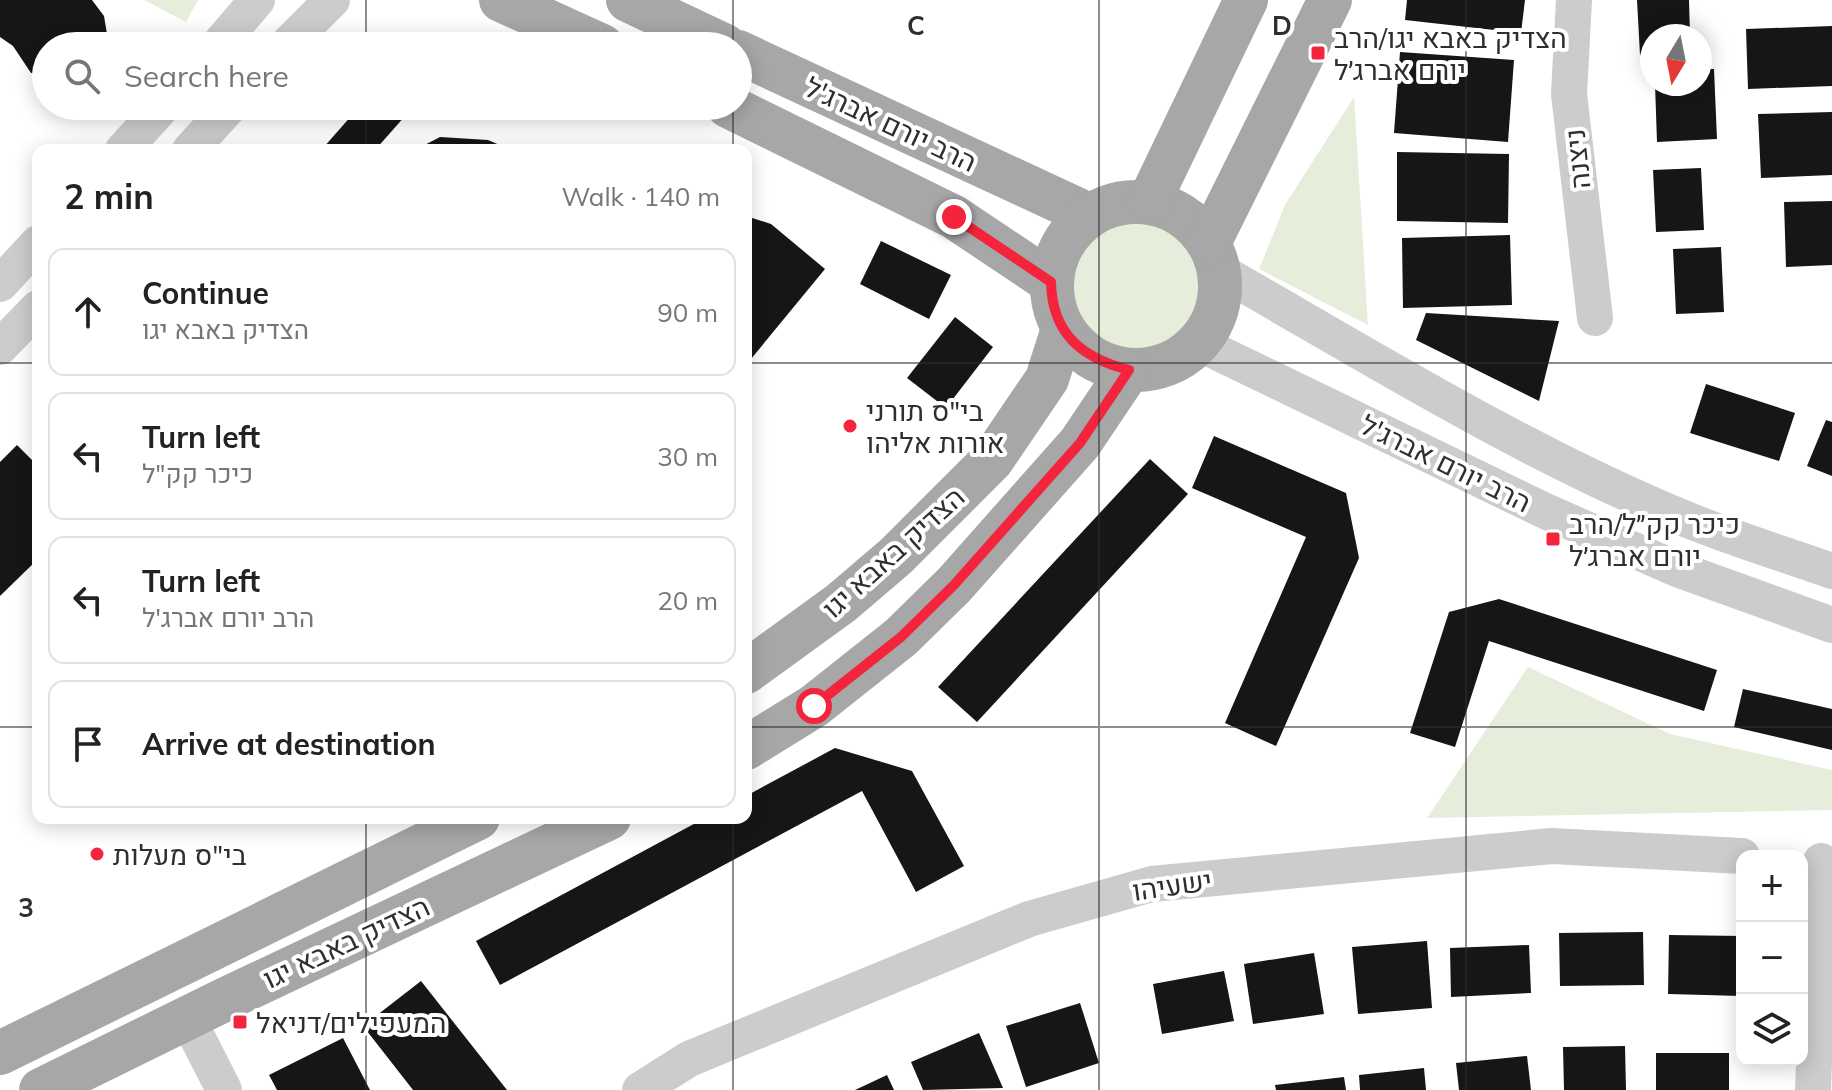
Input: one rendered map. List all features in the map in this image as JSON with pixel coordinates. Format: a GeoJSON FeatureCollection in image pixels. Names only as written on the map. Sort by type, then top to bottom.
{"type":"FeatureCollection","features":[{"type":"Feature","properties":{"kind":"main road"},"geometry":{"type":"LineString","coordinates":[[501,0],[571,32]]}},
{"type":"Feature","properties":{"kind":"main road"},"geometry":{"type":"LineString","coordinates":[[628,0],[695,32]]}},
{"type":"Feature","properties":{"kind":"main road"},"geometry":{"type":"LineString","coordinates":[[1149,202],[1246,0]]}},
{"type":"Feature","properties":{"kind":"main road"},"geometry":{"type":"LineString","coordinates":[[1214,257],[1330,0]]}},
{"type":"Feature","properties":{"kind":"main road","name":"הרב יורם אברג'ל"},"geometry":{"type":"LineString","coordinates":[[752,59],[1089,215]]}},
{"type":"Feature","properties":{"kind":"main road","name":"הרב יורם אברג'ל"},"geometry":{"type":"LineString","coordinates":[[752,118],[954,217],[1051,282]]}},
{"type":"Feature","properties":{"kind":"main road"},"geometry":{"type":"LineString","coordinates":[[1149,202],[1172,210],[1193,223],[1214,257],[1220,297],[1212,322],[1198,343],[1183,356],[1148,369],[1129,370],[1103,364],[1081,350],[1063,329],[1052,299],[1051,282],[1056,256],[1069,233],[1089,215],[1118,204],[1149,202]]}},
{"type":"Feature","properties":{"kind":"main road","name":"הצדיק באבא יגו"},"geometry":{"type":"LineString","coordinates":[[752,668],[841,603],[896,556],[992,460],[1047,379],[1063,329]]}},
{"type":"Feature","properties":{"kind":"main road","name":"הצדיק באבא יגו"},"geometry":{"type":"LineString","coordinates":[[752,744],[814,706],[901,637],[954,585],[1080,443],[1129,370]]}},
{"type":"Feature","properties":{"kind":"main road","name":"הצדיק באבא יגו"},"geometry":{"type":"LineString","coordinates":[[0,1053],[466,824]]}},
{"type":"Feature","properties":{"kind":"main road","name":"הצדיק באבא יגו"},"geometry":{"type":"LineString","coordinates":[[41,1090],[187,1017],[596,824]]}},
{"type":"Feature","properties":{"kind":"street"},"geometry":{"type":"LineString","coordinates":[[230,32],[257,0]]}},
{"type":"Feature","properties":{"kind":"street"},"geometry":{"type":"LineString","coordinates":[[300,32],[332,0]]}},
{"type":"Feature","properties":{"kind":"street","name":"ניצנה"},"geometry":{"type":"LineString","coordinates":[[1574,0],[1569,94],[1595,318]]}},
{"type":"Feature","properties":{"kind":"street"},"geometry":{"type":"LineString","coordinates":[[128,144],[150,120]]}},
{"type":"Feature","properties":{"kind":"street"},"geometry":{"type":"LineString","coordinates":[[195,144],[217,120]]}},
{"type":"Feature","properties":{"kind":"street"},"geometry":{"type":"LineString","coordinates":[[0,284],[32,249]]}},
{"type":"Feature","properties":{"kind":"street","name":"הרב יורם אברג'ל"},"geometry":{"type":"LineString","coordinates":[[1214,257],[1417,383],[1565,463],[1688,520],[1832,571]]}},
{"type":"Feature","properties":{"kind":"street"},"geometry":{"type":"LineString","coordinates":[[0,347],[32,314]]}},
{"type":"Feature","properties":{"kind":"street","name":"הרב יורם אברג'ל"},"geometry":{"type":"LineString","coordinates":[[1198,343],[1543,510],[1677,569],[1832,625]]}},
{"type":"Feature","properties":{"kind":"street","name":"ישעיהו"},"geometry":{"type":"LineString","coordinates":[[640,1090],[689,1059],[1029,919],[1152,884],[1552,846],[1736,856]]}},
{"type":"Feature","properties":{"kind":"street"},"geometry":{"type":"LineString","coordinates":[[1813,1090],[1818,861]]}},
{"type":"Feature","properties":{"kind":"street"},"geometry":{"type":"LineString","coordinates":[[187,1017],[224,1090]]}},
{"type":"Feature","properties":{"kind":"green space"},"geometry":{"type":"Polygon","coordinates":[[[144,0],[198,0],[186,22],[144,0]]]}},
{"type":"Feature","properties":{"kind":"green space"},"geometry":{"type":"Polygon","coordinates":[[[1354,97],[1368,325],[1259,269],[1285,205],[1354,97]]]}},
{"type":"Feature","properties":{"kind":"green space"},"geometry":{"type":"Polygon","coordinates":[[[1137,221],[1162,225],[1183,239],[1197,260],[1201,285],[1197,310],[1183,331],[1162,345],[1137,349],[1112,345],[1091,331],[1077,310],[1073,285],[1077,260],[1091,239],[1112,225],[1137,221]]]}},
{"type":"Feature","properties":{"kind":"green space"},"geometry":{"type":"Polygon","coordinates":[[[1528,667],[1670,734],[1832,770],[1832,810],[1427,818],[1528,667]]]}},
{"type":"Feature","properties":{"kind":"building"},"geometry":{"type":"Polygon","coordinates":[[[0,0],[92,0],[104,16],[107,32],[32,32],[31,73],[13,46],[0,37],[0,0]]]}},
{"type":"Feature","properties":{"kind":"building"},"geometry":{"type":"Polygon","coordinates":[[[1407,0],[1525,0],[1521,33],[1405,20],[1407,0]]]}},
{"type":"Feature","properties":{"kind":"building"},"geometry":{"type":"Polygon","coordinates":[[[1637,0],[1689,0],[1690,24],[1640,24],[1640,55],[1637,0]]]}},
{"type":"Feature","properties":{"kind":"building"},"geometry":{"type":"Polygon","coordinates":[[[1832,26],[1832,86],[1748,89],[1746,29],[1832,26]]]}},
{"type":"Feature","properties":{"kind":"building"},"geometry":{"type":"Polygon","coordinates":[[[1400,52],[1514,60],[1508,142],[1394,133],[1400,52]]]}},
{"type":"Feature","properties":{"kind":"building"},"geometry":{"type":"Polygon","coordinates":[[[1714,69],[1717,139],[1657,142],[1655,96],[1712,96],[1714,69]]]}},
{"type":"Feature","properties":{"kind":"building"},"geometry":{"type":"Polygon","coordinates":[[[1832,112],[1832,175],[1761,178],[1758,114],[1832,112]]]}},
{"type":"Feature","properties":{"kind":"building"},"geometry":{"type":"Polygon","coordinates":[[[348,120],[402,120],[380,144],[327,144],[348,120]]]}},
{"type":"Feature","properties":{"kind":"building"},"geometry":{"type":"Polygon","coordinates":[[[440,137],[488,140],[497,144],[427,144],[440,137]]]}},
{"type":"Feature","properties":{"kind":"building"},"geometry":{"type":"Polygon","coordinates":[[[1397,152],[1509,154],[1508,223],[1397,221],[1397,152]]]}},
{"type":"Feature","properties":{"kind":"building"},"geometry":{"type":"Polygon","coordinates":[[[1701,168],[1704,230],[1656,232],[1653,170],[1701,168]]]}},
{"type":"Feature","properties":{"kind":"building"},"geometry":{"type":"Polygon","coordinates":[[[1832,201],[1832,265],[1786,267],[1784,202],[1832,201]]]}},
{"type":"Feature","properties":{"kind":"building"},"geometry":{"type":"Polygon","coordinates":[[[752,218],[771,224],[825,269],[752,358],[752,218]]]}},
{"type":"Feature","properties":{"kind":"building"},"geometry":{"type":"Polygon","coordinates":[[[1510,235],[1512,305],[1403,308],[1402,238],[1510,235]]]}},
{"type":"Feature","properties":{"kind":"building"},"geometry":{"type":"Polygon","coordinates":[[[881,241],[951,275],[929,319],[860,284],[881,241]]]}},
{"type":"Feature","properties":{"kind":"building"},"geometry":{"type":"Polygon","coordinates":[[[1721,247],[1724,312],[1676,314],[1673,249],[1721,247]]]}},
{"type":"Feature","properties":{"kind":"building"},"geometry":{"type":"Polygon","coordinates":[[[1426,313],[1559,321],[1539,401],[1416,340],[1426,313]]]}},
{"type":"Feature","properties":{"kind":"building"},"geometry":{"type":"Polygon","coordinates":[[[955,317],[993,347],[946,408],[907,378],[955,317]]]}},
{"type":"Feature","properties":{"kind":"building"},"geometry":{"type":"Polygon","coordinates":[[[1706,384],[1795,413],[1779,461],[1690,433],[1706,384]]]}},
{"type":"Feature","properties":{"kind":"building"},"geometry":{"type":"Polygon","coordinates":[[[1826,420],[1832,422],[1832,476],[1807,466],[1826,420]]]}},
{"type":"Feature","properties":{"kind":"building"},"geometry":{"type":"Polygon","coordinates":[[[1214,436],[1346,493],[1359,558],[1276,746],[1225,723],[1306,537],[1192,488],[1214,436]]]}},
{"type":"Feature","properties":{"kind":"building"},"geometry":{"type":"Polygon","coordinates":[[[17,445],[32,460],[32,565],[0,596],[0,462],[17,445]]]}},
{"type":"Feature","properties":{"kind":"building"},"geometry":{"type":"Polygon","coordinates":[[[1150,459],[1188,494],[977,722],[938,687],[1150,459]]]}},
{"type":"Feature","properties":{"kind":"building"},"geometry":{"type":"Polygon","coordinates":[[[1499,599],[1717,670],[1704,711],[1489,641],[1455,747],[1410,733],[1449,612],[1499,599]]]}},
{"type":"Feature","properties":{"kind":"building"},"geometry":{"type":"Polygon","coordinates":[[[1743,689],[1832,709],[1832,750],[1734,727],[1743,689]]]}},
{"type":"Feature","properties":{"kind":"building"},"geometry":{"type":"Polygon","coordinates":[[[835,748],[912,771],[964,866],[916,892],[862,791],[500,985],[476,941],[694,824],[752,824],[752,793],[835,748]]]}},
{"type":"Feature","properties":{"kind":"building"},"geometry":{"type":"Polygon","coordinates":[[[1643,932],[1644,985],[1560,986],[1559,933],[1643,932]]]}},
{"type":"Feature","properties":{"kind":"building"},"geometry":{"type":"Polygon","coordinates":[[[1669,935],[1736,936],[1736,996],[1668,994],[1669,935]]]}},
{"type":"Feature","properties":{"kind":"building"},"geometry":{"type":"Polygon","coordinates":[[[1427,941],[1432,1008],[1358,1014],[1352,947],[1427,941]]]}},
{"type":"Feature","properties":{"kind":"building"},"geometry":{"type":"Polygon","coordinates":[[[1529,945],[1531,993],[1451,997],[1450,948],[1529,945]]]}},
{"type":"Feature","properties":{"kind":"building"},"geometry":{"type":"Polygon","coordinates":[[[1314,953],[1324,1014],[1253,1024],[1244,964],[1314,953]]]}},
{"type":"Feature","properties":{"kind":"building"},"geometry":{"type":"Polygon","coordinates":[[[1224,971],[1234,1021],[1162,1034],[1153,984],[1224,971]]]}},
{"type":"Feature","properties":{"kind":"building"},"geometry":{"type":"Polygon","coordinates":[[[421,981],[507,1090],[413,1090],[363,1026],[421,981]]]}},
{"type":"Feature","properties":{"kind":"building"},"geometry":{"type":"Polygon","coordinates":[[[1080,1003],[1099,1063],[1026,1087],[1006,1026],[1080,1003]]]}},
{"type":"Feature","properties":{"kind":"building"},"geometry":{"type":"Polygon","coordinates":[[[979,1033],[1003,1088],[923,1090],[911,1062],[979,1033]]]}},
{"type":"Feature","properties":{"kind":"building"},"geometry":{"type":"Polygon","coordinates":[[[343,1038],[370,1090],[277,1090],[269,1075],[343,1038]]]}},
{"type":"Feature","properties":{"kind":"building"},"geometry":{"type":"Polygon","coordinates":[[[1625,1046],[1626,1090],[1564,1090],[1563,1047],[1625,1046]]]}},
{"type":"Feature","properties":{"kind":"building"},"geometry":{"type":"Polygon","coordinates":[[[1656,1053],[1729,1053],[1729,1090],[1656,1090],[1656,1053]]]}},
{"type":"Feature","properties":{"kind":"building"},"geometry":{"type":"Polygon","coordinates":[[[1527,1056],[1531,1090],[1459,1090],[1456,1063],[1527,1056]]]}},
{"type":"Feature","properties":{"kind":"building"},"geometry":{"type":"Polygon","coordinates":[[[1424,1068],[1426,1090],[1360,1090],[1359,1075],[1424,1068]]]}},
{"type":"Feature","properties":{"kind":"building"},"geometry":{"type":"Polygon","coordinates":[[[887,1075],[894,1090],[855,1090],[887,1075]]]}},
{"type":"Feature","properties":{"kind":"building"},"geometry":{"type":"Polygon","coordinates":[[[1344,1077],[1346,1090],[1276,1090],[1275,1085],[1344,1077]]]}},
{"type":"Feature","properties":{"kind":"place","name":"הצדיק באבא יגו/הרב יורם אברג׳ל"},"geometry":{"type":"Point","coordinates":[1318,53]}},
{"type":"Feature","properties":{"kind":"place","name":"בי\"ס תורני אורות אליהו"},"geometry":{"type":"Point","coordinates":[850,426]}},
{"type":"Feature","properties":{"kind":"place","name":"כיכר קק״ל/הרב יורם אברג׳ל"},"geometry":{"type":"Point","coordinates":[1553,539]}},
{"type":"Feature","properties":{"kind":"place","name":"בי\"ס מעלות"},"geometry":{"type":"Point","coordinates":[97,854]}},
{"type":"Feature","properties":{"kind":"place","name":"המעפילים/דניאל"},"geometry":{"type":"Point","coordinates":[240,1022]}},
{"type":"Feature","properties":{"kind":"route"},"geometry":{"type":"LineString","coordinates":[[814,706],[901,637],[954,585],[1080,443],[1129,370],[1103,364],[1081,350],[1063,329],[1056,314],[1051,282],[954,217]]}}]}
